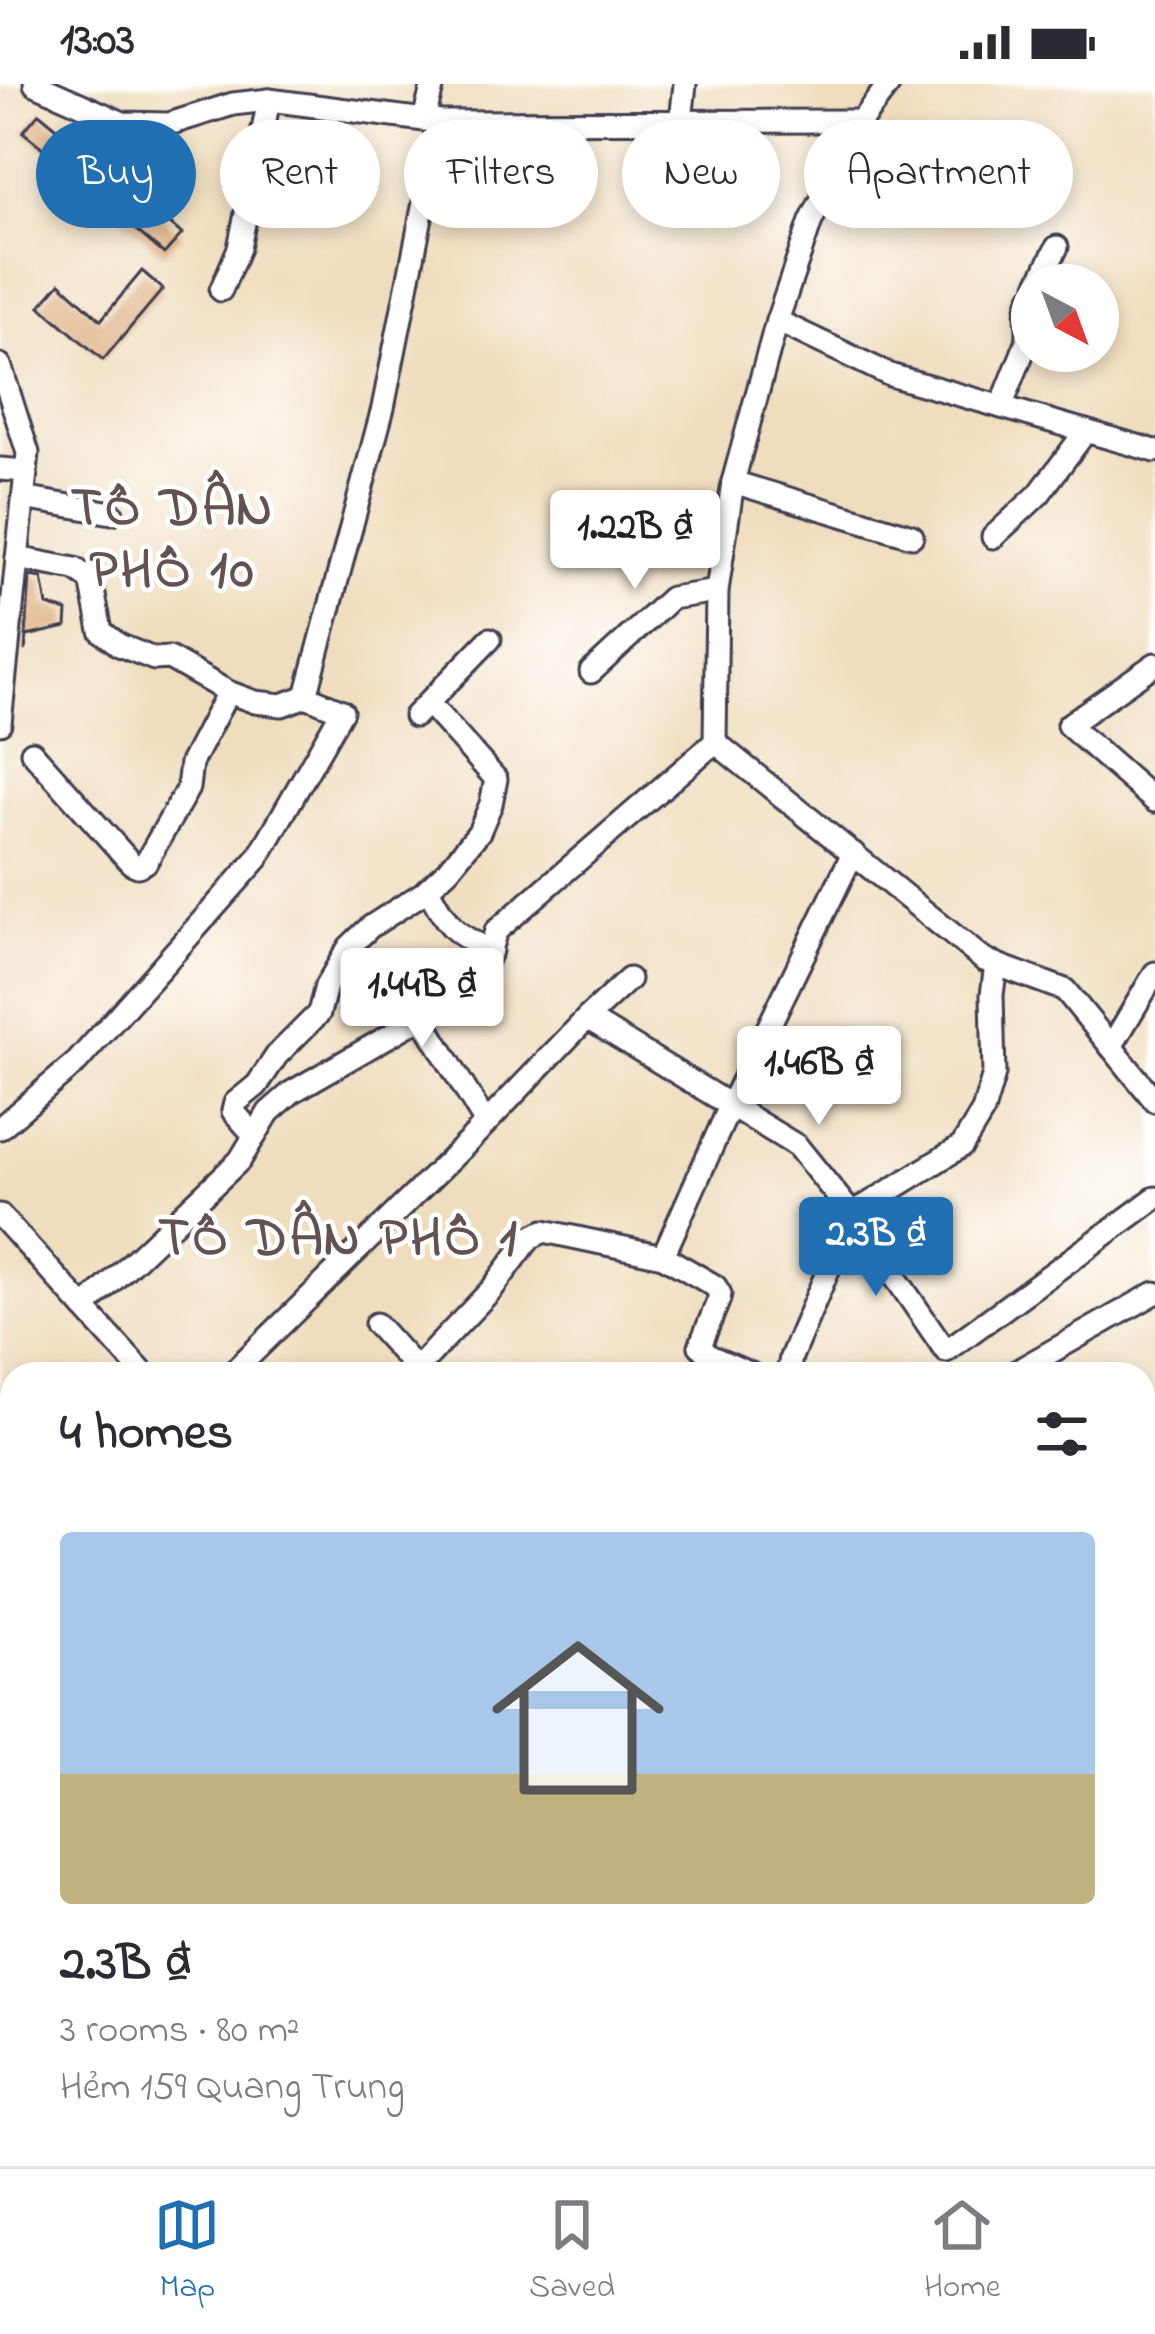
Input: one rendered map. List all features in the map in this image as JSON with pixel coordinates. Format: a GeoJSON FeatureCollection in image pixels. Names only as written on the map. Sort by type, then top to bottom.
{"type":"FeatureCollection","features":[{"type":"Feature","properties":{"kind":"street"},"geometry":{"type":"LineString","coordinates":[[35,84],[122,123],[169,124],[233,104],[269,100],[432,120],[433,84]]}},
{"type":"Feature","properties":{"kind":"street"},"geometry":{"type":"LineString","coordinates":[[681,120],[685,84]]}},
{"type":"Feature","properties":{"kind":"street"},"geometry":{"type":"LineString","coordinates":[[862,120],[889,84]]}},
{"type":"Feature","properties":{"kind":"street"},"geometry":{"type":"LineString","coordinates":[[221,290],[239,248],[269,100]]}},
{"type":"Feature","properties":{"kind":"street"},"geometry":{"type":"LineString","coordinates":[[306,696],[383,408],[414,228]]}},
{"type":"Feature","properties":{"kind":"street"},"geometry":{"type":"LineString","coordinates":[[84,1308],[240,1160],[269,1112],[292,1092],[455,991],[491,951],[496,931],[715,742],[717,591],[733,482],[777,321],[809,228]]}},
{"type":"Feature","properties":{"kind":"street"},"geometry":{"type":"LineString","coordinates":[[1049,264],[1058,247]]}},
{"type":"Feature","properties":{"kind":"street"},"geometry":{"type":"LineString","coordinates":[[777,321],[890,375],[1155,451]]}},
{"type":"Feature","properties":{"kind":"street"},"geometry":{"type":"LineString","coordinates":[[0,364],[28,453],[0,719]]}},
{"type":"Feature","properties":{"kind":"street"},"geometry":{"type":"LineString","coordinates":[[1001,407],[1015,372]]}},
{"type":"Feature","properties":{"kind":"street"},"geometry":{"type":"LineString","coordinates":[[993,537],[1039,494],[1086,431]]}},
{"type":"Feature","properties":{"kind":"street"},"geometry":{"type":"LineString","coordinates":[[0,469],[26,471]]}},
{"type":"Feature","properties":{"kind":"street"},"geometry":{"type":"LineString","coordinates":[[733,482],[912,536]]}},
{"type":"Feature","properties":{"kind":"street"},"geometry":{"type":"LineString","coordinates":[[23,498],[112,513]]}},
{"type":"Feature","properties":{"kind":"street"},"geometry":{"type":"LineString","coordinates":[[0,1128],[77,1062],[258,858],[342,711],[306,696],[282,705],[255,702],[169,658],[154,659],[119,645],[101,631],[91,580],[75,568],[17,558]]}},
{"type":"Feature","properties":{"kind":"street"},"geometry":{"type":"LineString","coordinates":[[591,672],[671,598],[717,591]]}},
{"type":"Feature","properties":{"kind":"street"},"geometry":{"type":"LineString","coordinates":[[255,1136],[233,1111],[236,1103],[319,1012],[326,986],[349,947],[370,927],[428,889],[479,832],[496,779],[422,710],[490,639]]}},
{"type":"Feature","properties":{"kind":"street"},"geometry":{"type":"LineString","coordinates":[[1155,664],[1068,725],[1155,801]]}},
{"type":"Feature","properties":{"kind":"street"},"geometry":{"type":"LineString","coordinates":[[32,752],[138,866],[146,862],[188,788],[191,763],[228,692]]}},
{"type":"Feature","properties":{"kind":"street"},"geometry":{"type":"LineString","coordinates":[[715,742],[985,959],[1065,990],[1155,1101]]}},
{"type":"Feature","properties":{"kind":"street"},"geometry":{"type":"LineString","coordinates":[[663,1256],[853,853]]}},
{"type":"Feature","properties":{"kind":"street"},"geometry":{"type":"LineString","coordinates":[[428,889],[462,938],[491,951]]}},
{"type":"Feature","properties":{"kind":"street"},"geometry":{"type":"LineString","coordinates":[[792,1362],[852,1214],[962,1146],[983,1111],[994,1073],[996,964]]}},
{"type":"Feature","properties":{"kind":"street"},"geometry":{"type":"LineString","coordinates":[[1111,1047],[1155,973]]}},
{"type":"Feature","properties":{"kind":"street"},"geometry":{"type":"LineString","coordinates":[[243,1362],[628,979]]}},
{"type":"Feature","properties":{"kind":"street"},"geometry":{"type":"LineString","coordinates":[[421,1016],[485,1122]]}},
{"type":"Feature","properties":{"kind":"street"},"geometry":{"type":"LineString","coordinates":[[587,1018],[797,1146],[852,1214],[946,1352],[1155,1198]]}},
{"type":"Feature","properties":{"kind":"street"},"geometry":{"type":"LineString","coordinates":[[0,1215],[133,1362]]}},
{"type":"Feature","properties":{"kind":"street"},"geometry":{"type":"LineString","coordinates":[[427,1362],[530,1238],[544,1231],[663,1256],[715,1286],[719,1300],[700,1346],[723,1362]]}},
{"type":"Feature","properties":{"kind":"street"},"geometry":{"type":"LineString","coordinates":[[1033,1362],[1155,1293]]}},
{"type":"Feature","properties":{"kind":"street"},"geometry":{"type":"LineString","coordinates":[[376,1324],[411,1362]]}},
{"type":"Feature","properties":{"kind":"building"},"geometry":{"type":"Polygon","coordinates":[[[39,113],[47,120],[36,120],[36,143],[23,132],[39,113]]]}},
{"type":"Feature","properties":{"kind":"building"},"geometry":{"type":"Polygon","coordinates":[[[134,228],[175,228],[182,234],[164,254],[134,228]]]}},
{"type":"Feature","properties":{"kind":"building"},"geometry":{"type":"Polygon","coordinates":[[[142,271],[163,289],[103,360],[40,306],[60,283],[101,320],[142,271]]]}},
{"type":"Feature","properties":{"kind":"building"},"geometry":{"type":"Polygon","coordinates":[[[30,576],[42,578],[47,605],[67,611],[66,627],[27,636],[25,651],[30,576]]]}},
{"type":"Feature","properties":{"kind":"district","name":"TỔ DÂN PHỐ 10"},"geometry":{"type":"Point","coordinates":[173,536]}},
{"type":"Feature","properties":{"kind":"district","name":"TỔ DÂN PHỐ 1"},"geometry":{"type":"Point","coordinates":[339,1235]}}]}
